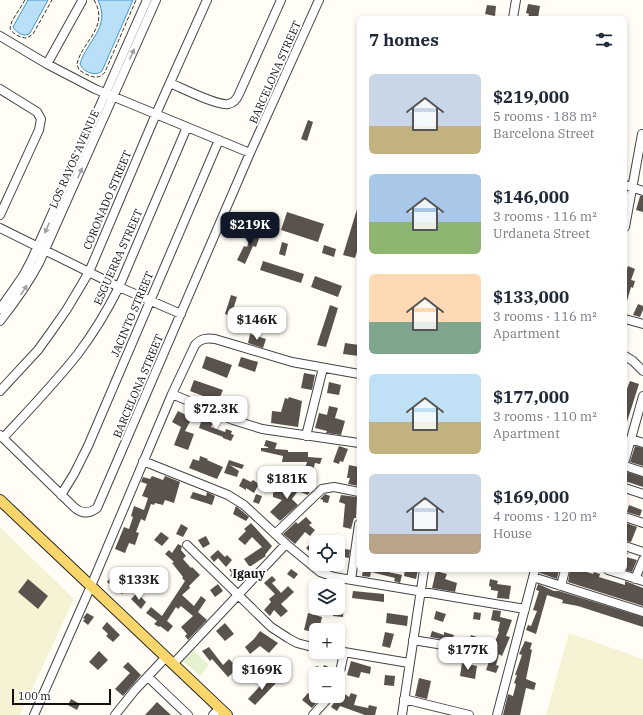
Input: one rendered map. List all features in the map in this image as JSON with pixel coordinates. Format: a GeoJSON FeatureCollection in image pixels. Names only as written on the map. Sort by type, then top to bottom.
{"type":"FeatureCollection","features":[{"type":"Feature","properties":{"kind":"main road"},"geometry":{"type":"LineString","coordinates":[[0,500],[170,661],[216,711],[227,715]]}},
{"type":"Feature","properties":{"kind":"street","name":"LOS RAYOS AVENUE"},"geometry":{"type":"LineString","coordinates":[[110,95],[147,0]]}},
{"type":"Feature","properties":{"kind":"street","name":"LOS RAYOS AVENUE"},"geometry":{"type":"LineString","coordinates":[[0,321],[30,280],[42,249],[110,95],[156,0]]}},
{"type":"Feature","properties":{"kind":"street","name":"CORONADO STREET"},"geometry":{"type":"LineString","coordinates":[[0,392],[38,350],[52,332],[89,272],[156,114],[207,0]]}},
{"type":"Feature","properties":{"kind":"street"},"geometry":{"type":"LineString","coordinates":[[170,83],[217,103],[227,104],[234,101],[239,94],[281,0]]}},
{"type":"Feature","properties":{"kind":"street","name":"BARCELONA STREET"},"geometry":{"type":"LineString","coordinates":[[1,436],[79,511],[88,513],[97,508],[250,153],[319,0]]}},
{"type":"Feature","properties":{"kind":"street"},"geometry":{"type":"LineString","coordinates":[[513,16],[516,0]]}},
{"type":"Feature","properties":{"kind":"street"},"geometry":{"type":"LineString","coordinates":[[47,64],[82,1]]}},
{"type":"Feature","properties":{"kind":"street"},"geometry":{"type":"LineString","coordinates":[[0,36],[47,64],[110,95],[250,153]]}},
{"type":"Feature","properties":{"kind":"street"},"geometry":{"type":"LineString","coordinates":[[0,215],[39,130],[41,119],[37,112],[1,93]]}},
{"type":"Feature","properties":{"kind":"street","name":"ESGUERRA STREET"},"geometry":{"type":"LineString","coordinates":[[1,436],[51,386],[78,354],[108,309],[119,287],[187,127]]}},
{"type":"Feature","properties":{"kind":"street"},"geometry":{"type":"LineString","coordinates":[[627,206],[629,186],[642,134]]}},
{"type":"Feature","properties":{"kind":"street","name":"JACINTO STREET"},"geometry":{"type":"LineString","coordinates":[[61,495],[74,474],[85,451],[219,140]]}},
{"type":"Feature","properties":{"kind":"street"},"geometry":{"type":"LineString","coordinates":[[629,186],[643,191]]}},
{"type":"Feature","properties":{"kind":"street"},"geometry":{"type":"LineString","coordinates":[[0,228],[119,287],[181,314]]}},
{"type":"Feature","properties":{"kind":"street","name":"LOS RAYOS AVENUE"},"geometry":{"type":"LineString","coordinates":[[0,308],[42,249]]}},
{"type":"Feature","properties":{"kind":"street"},"geometry":{"type":"LineString","coordinates":[[627,320],[643,324]]}},
{"type":"Feature","properties":{"kind":"street"},"geometry":{"type":"LineString","coordinates":[[34,715],[91,586],[172,394],[198,341],[203,339],[223,341],[278,359],[357,374]]}},
{"type":"Feature","properties":{"kind":"street"},"geometry":{"type":"LineString","coordinates":[[627,357],[643,371]]}},
{"type":"Feature","properties":{"kind":"street"},"geometry":{"type":"LineString","coordinates":[[306,436],[323,368]]}},
{"type":"Feature","properties":{"kind":"street"},"geometry":{"type":"LineString","coordinates":[[172,394],[262,429],[357,443]]}},
{"type":"Feature","properties":{"kind":"street"},"geometry":{"type":"LineString","coordinates":[[627,453],[642,401]]}},
{"type":"Feature","properties":{"kind":"street"},"geometry":{"type":"LineString","coordinates":[[631,439],[643,443]]}},
{"type":"Feature","properties":{"kind":"street"},"geometry":{"type":"LineString","coordinates":[[143,461],[228,495],[244,506],[320,572],[334,577],[525,609]]}},
{"type":"Feature","properties":{"kind":"street"},"geometry":{"type":"LineString","coordinates":[[627,467],[643,472]]}},
{"type":"Feature","properties":{"kind":"street"},"geometry":{"type":"LineString","coordinates":[[275,534],[322,489],[334,488],[357,492]]}},
{"type":"Feature","properties":{"kind":"street"},"geometry":{"type":"LineString","coordinates":[[627,489],[643,494]]}},
{"type":"Feature","properties":{"kind":"street"},"geometry":{"type":"LineString","coordinates":[[627,518],[643,523]]}},
{"type":"Feature","properties":{"kind":"street"},"geometry":{"type":"LineString","coordinates":[[351,580],[357,538]]}},
{"type":"Feature","properties":{"kind":"street"},"geometry":{"type":"LineString","coordinates":[[116,715],[124,703],[148,677],[170,661],[238,595],[286,544]]}},
{"type":"Feature","properties":{"kind":"street"},"geometry":{"type":"LineString","coordinates":[[188,545],[278,632],[297,643],[309,646]]}},
{"type":"Feature","properties":{"kind":"street"},"geometry":{"type":"LineString","coordinates":[[627,547],[643,552]]}},
{"type":"Feature","properties":{"kind":"street"},"geometry":{"type":"LineString","coordinates":[[614,572],[639,580],[643,560]]}},
{"type":"Feature","properties":{"kind":"street"},"geometry":{"type":"LineString","coordinates":[[402,715],[424,572]]}},
{"type":"Feature","properties":{"kind":"street"},"geometry":{"type":"LineString","coordinates":[[560,586],[564,572]]}},
{"type":"Feature","properties":{"kind":"street"},"geometry":{"type":"LineString","coordinates":[[497,715],[534,574],[560,586],[643,612]]}},
{"type":"Feature","properties":{"kind":"street"},"geometry":{"type":"LineString","coordinates":[[413,640],[462,648]]}},
{"type":"Feature","properties":{"kind":"street"},"geometry":{"type":"LineString","coordinates":[[345,653],[409,663]]}},
{"type":"Feature","properties":{"kind":"street"},"geometry":{"type":"LineString","coordinates":[[148,677],[188,715]]}},
{"type":"Feature","properties":{"kind":"street"},"geometry":{"type":"LineString","coordinates":[[404,699],[469,715]]}},
{"type":"Feature","properties":{"kind":"street"},"geometry":{"type":"LineString","coordinates":[[314,715],[324,703]]}},
{"type":"Feature","properties":{"kind":"path"},"geometry":{"type":"LineString","coordinates":[[25,0],[10,24],[10,28],[13,32],[23,38],[27,38],[33,34],[52,0]]}},
{"type":"Feature","properties":{"kind":"path"},"geometry":{"type":"LineString","coordinates":[[94,0],[99,9],[98,21],[77,64],[79,70],[96,77],[101,76],[105,72],[136,0]]}},
{"type":"Feature","properties":{"kind":"shaded area"},"geometry":{"type":"Polygon","coordinates":[[[0,527],[74,599],[20,715],[0,715],[0,527]]]}},
{"type":"Feature","properties":{"kind":"shaded area"},"geometry":{"type":"Polygon","coordinates":[[[569,633],[643,659],[643,715],[546,715],[569,633]]]}},
{"type":"Feature","properties":{"kind":"green space"},"geometry":{"type":"Polygon","coordinates":[[[193,650],[209,665],[200,676],[183,661],[193,650]]]}},
{"type":"Feature","properties":{"kind":"water"},"geometry":{"type":"Polygon","coordinates":[[[28,0],[48,0],[30,33],[23,35],[13,27],[28,0]]]}},
{"type":"Feature","properties":{"kind":"water"},"geometry":{"type":"Polygon","coordinates":[[[98,0],[133,0],[102,71],[93,74],[84,69],[80,64],[100,26],[102,18],[98,0]]]}},
{"type":"Feature","properties":{"kind":"building"},"geometry":{"type":"Polygon","coordinates":[[[528,4],[540,6],[538,16],[528,16],[529,14],[526,13],[528,4]]]}},
{"type":"Feature","properties":{"kind":"building"},"geometry":{"type":"Polygon","coordinates":[[[487,5],[496,6],[495,16],[485,14],[487,5]]]}},
{"type":"Feature","properties":{"kind":"building"},"geometry":{"type":"Polygon","coordinates":[[[308,120],[313,122],[307,141],[301,139],[308,120]]]}},
{"type":"Feature","properties":{"kind":"building"},"geometry":{"type":"Polygon","coordinates":[[[640,196],[643,196],[643,212],[636,210],[640,196]]]}},
{"type":"Feature","properties":{"kind":"building"},"geometry":{"type":"Polygon","coordinates":[[[357,209],[357,252],[355,258],[343,255],[357,209]]]}},
{"type":"Feature","properties":{"kind":"building"},"geometry":{"type":"Polygon","coordinates":[[[287,212],[324,224],[318,242],[281,230],[287,212]]]}},
{"type":"Feature","properties":{"kind":"building"},"geometry":{"type":"Polygon","coordinates":[[[254,227],[262,230],[256,247],[253,246],[245,264],[237,260],[244,246],[247,247],[254,227]]]}},
{"type":"Feature","properties":{"kind":"building"},"geometry":{"type":"Polygon","coordinates":[[[282,242],[288,244],[285,256],[279,254],[282,242]]]}},
{"type":"Feature","properties":{"kind":"building"},"geometry":{"type":"Polygon","coordinates":[[[324,245],[336,249],[334,257],[322,253],[324,245]]]}},
{"type":"Feature","properties":{"kind":"building"},"geometry":{"type":"Polygon","coordinates":[[[263,261],[304,274],[301,283],[260,270],[263,261]]]}},
{"type":"Feature","properties":{"kind":"building"},"geometry":{"type":"Polygon","coordinates":[[[628,266],[635,269],[631,280],[635,281],[633,288],[631,287],[627,301],[628,266]]]}},
{"type":"Feature","properties":{"kind":"building"},"geometry":{"type":"Polygon","coordinates":[[[315,276],[342,286],[338,297],[311,287],[315,276]]]}},
{"type":"Feature","properties":{"kind":"building"},"geometry":{"type":"Polygon","coordinates":[[[231,295],[237,297],[231,316],[225,314],[231,295]]]}},
{"type":"Feature","properties":{"kind":"building"},"geometry":{"type":"Polygon","coordinates":[[[638,304],[643,306],[640,317],[633,315],[638,304]]]}},
{"type":"Feature","properties":{"kind":"building"},"geometry":{"type":"Polygon","coordinates":[[[330,305],[338,308],[326,347],[317,345],[330,305]]]}},
{"type":"Feature","properties":{"kind":"building"},"geometry":{"type":"Polygon","coordinates":[[[250,334],[266,339],[263,348],[248,343],[250,334]]]}},
{"type":"Feature","properties":{"kind":"building"},"geometry":{"type":"Polygon","coordinates":[[[345,343],[357,345],[357,356],[343,354],[345,343]]]}},
{"type":"Feature","properties":{"kind":"building"},"geometry":{"type":"Polygon","coordinates":[[[206,356],[232,365],[227,378],[202,368],[206,356]]]}},
{"type":"Feature","properties":{"kind":"building"},"geometry":{"type":"Polygon","coordinates":[[[241,357],[258,362],[255,372],[238,366],[241,357]]]}},
{"type":"Feature","properties":{"kind":"building"},"geometry":{"type":"Polygon","coordinates":[[[304,373],[315,375],[312,390],[301,388],[304,373]]]}},
{"type":"Feature","properties":{"kind":"building"},"geometry":{"type":"Polygon","coordinates":[[[194,380],[223,390],[217,404],[207,400],[208,398],[190,391],[194,380]]]}},
{"type":"Feature","properties":{"kind":"building"},"geometry":{"type":"Polygon","coordinates":[[[630,381],[639,384],[627,422],[627,389],[630,381]]]}},
{"type":"Feature","properties":{"kind":"building"},"geometry":{"type":"Polygon","coordinates":[[[329,382],[341,385],[339,395],[327,393],[329,382]]]}},
{"type":"Feature","properties":{"kind":"building"},"geometry":{"type":"Polygon","coordinates":[[[289,397],[302,401],[298,427],[271,423],[272,411],[281,412],[285,398],[288,399],[289,397]]]}},
{"type":"Feature","properties":{"kind":"building"},"geometry":{"type":"Polygon","coordinates":[[[234,403],[245,406],[243,415],[232,412],[234,403]]]}},
{"type":"Feature","properties":{"kind":"building"},"geometry":{"type":"Polygon","coordinates":[[[329,406],[338,408],[335,418],[345,421],[341,435],[326,433],[327,431],[315,428],[319,413],[327,415],[329,406]]]}},
{"type":"Feature","properties":{"kind":"building"},"geometry":{"type":"Polygon","coordinates":[[[178,411],[192,418],[185,431],[194,434],[188,450],[174,445],[181,427],[172,422],[178,411]]]}},
{"type":"Feature","properties":{"kind":"building"},"geometry":{"type":"Polygon","coordinates":[[[202,419],[213,423],[211,427],[225,432],[226,429],[232,431],[231,434],[234,435],[231,441],[199,428],[202,419]]]}},
{"type":"Feature","properties":{"kind":"building"},"geometry":{"type":"Polygon","coordinates":[[[266,440],[277,443],[275,449],[288,450],[288,452],[308,452],[308,457],[322,458],[320,464],[315,463],[310,482],[305,480],[307,473],[304,472],[307,462],[282,462],[283,456],[261,451],[261,448],[268,448],[264,446],[266,440]]]}},
{"type":"Feature","properties":{"kind":"building"},"geometry":{"type":"Polygon","coordinates":[[[339,446],[348,449],[343,462],[340,461],[339,464],[333,462],[339,446]]]}},
{"type":"Feature","properties":{"kind":"building"},"geometry":{"type":"Polygon","coordinates":[[[635,446],[643,448],[643,466],[630,462],[635,446]]]}},
{"type":"Feature","properties":{"kind":"building"},"geometry":{"type":"Polygon","coordinates":[[[200,456],[223,467],[217,479],[189,468],[193,459],[199,461],[200,456]]]}},
{"type":"Feature","properties":{"kind":"building"},"geometry":{"type":"Polygon","coordinates":[[[229,460],[244,465],[242,469],[230,465],[239,471],[237,477],[224,473],[229,460]]]}},
{"type":"Feature","properties":{"kind":"building"},"geometry":{"type":"Polygon","coordinates":[[[349,465],[357,467],[357,486],[348,484],[350,478],[347,478],[349,465]]]}},
{"type":"Feature","properties":{"kind":"building"},"geometry":{"type":"Polygon","coordinates":[[[264,466],[279,471],[276,481],[262,475],[264,466]]]}},
{"type":"Feature","properties":{"kind":"building"},"geometry":{"type":"Polygon","coordinates":[[[627,472],[643,477],[643,487],[627,482],[627,472]]]}},
{"type":"Feature","properties":{"kind":"building"},"geometry":{"type":"Polygon","coordinates":[[[152,476],[163,480],[165,476],[180,482],[174,503],[165,500],[163,505],[155,503],[154,505],[151,504],[145,521],[141,519],[136,532],[139,533],[135,545],[129,543],[125,553],[115,549],[124,527],[129,529],[133,517],[131,516],[134,506],[144,510],[148,498],[142,496],[147,484],[141,482],[143,477],[150,479],[152,476]]]}},
{"type":"Feature","properties":{"kind":"building"},"geometry":{"type":"Polygon","coordinates":[[[243,478],[251,482],[253,480],[259,484],[254,493],[239,486],[243,478]]]}},
{"type":"Feature","properties":{"kind":"building"},"geometry":{"type":"Polygon","coordinates":[[[290,482],[300,485],[299,487],[310,490],[308,495],[298,491],[292,499],[298,505],[280,521],[270,512],[282,500],[273,497],[273,493],[290,482]]]}},
{"type":"Feature","properties":{"kind":"building"},"geometry":{"type":"Polygon","coordinates":[[[193,492],[206,496],[207,492],[215,496],[212,505],[190,498],[193,492]]]}},
{"type":"Feature","properties":{"kind":"building"},"geometry":{"type":"Polygon","coordinates":[[[256,494],[262,496],[259,504],[253,502],[256,494]]]}},
{"type":"Feature","properties":{"kind":"building"},"geometry":{"type":"Polygon","coordinates":[[[325,494],[330,496],[328,503],[323,502],[323,500],[320,499],[325,494]]]}},
{"type":"Feature","properties":{"kind":"building"},"geometry":{"type":"Polygon","coordinates":[[[341,495],[357,497],[356,518],[354,518],[351,529],[343,527],[345,504],[339,502],[341,495]]]}},
{"type":"Feature","properties":{"kind":"building"},"geometry":{"type":"Polygon","coordinates":[[[629,505],[642,510],[640,516],[627,512],[629,505]]]}},
{"type":"Feature","properties":{"kind":"building"},"geometry":{"type":"Polygon","coordinates":[[[236,506],[249,517],[246,521],[233,514],[236,506]]]}},
{"type":"Feature","properties":{"kind":"building"},"geometry":{"type":"Polygon","coordinates":[[[306,517],[312,523],[309,525],[315,530],[311,535],[305,532],[295,544],[283,534],[296,522],[298,524],[306,517]]]}},
{"type":"Feature","properties":{"kind":"building"},"geometry":{"type":"Polygon","coordinates":[[[251,523],[272,546],[265,555],[266,556],[249,566],[244,559],[262,547],[252,537],[245,545],[238,539],[246,531],[244,529],[251,523]]]}},
{"type":"Feature","properties":{"kind":"building"},"geometry":{"type":"Polygon","coordinates":[[[627,523],[637,527],[631,542],[627,541],[627,523]]]}},
{"type":"Feature","properties":{"kind":"building"},"geometry":{"type":"Polygon","coordinates":[[[181,524],[188,528],[183,537],[176,534],[181,524]]]}},
{"type":"Feature","properties":{"kind":"building"},"geometry":{"type":"Polygon","coordinates":[[[161,532],[169,538],[162,546],[154,540],[161,532]]]}},
{"type":"Feature","properties":{"kind":"building"},"geometry":{"type":"Polygon","coordinates":[[[206,536],[210,544],[203,548],[198,540],[206,536]]]}},
{"type":"Feature","properties":{"kind":"building"},"geometry":{"type":"Polygon","coordinates":[[[178,544],[182,546],[181,550],[186,556],[183,559],[200,575],[189,586],[190,588],[182,595],[194,606],[201,596],[206,600],[198,612],[207,620],[188,640],[185,636],[187,634],[181,627],[193,616],[181,606],[178,609],[176,607],[167,621],[173,626],[168,632],[160,626],[159,627],[154,624],[157,621],[146,613],[151,607],[162,616],[185,581],[172,563],[174,562],[165,554],[169,550],[172,553],[178,544]]]}},
{"type":"Feature","properties":{"kind":"building"},"geometry":{"type":"Polygon","coordinates":[[[345,549],[350,550],[349,558],[345,557],[345,549]]]}},
{"type":"Feature","properties":{"kind":"building"},"geometry":{"type":"Polygon","coordinates":[[[218,550],[225,557],[227,555],[232,560],[226,567],[218,558],[214,562],[210,557],[218,550]]]}},
{"type":"Feature","properties":{"kind":"building"},"geometry":{"type":"Polygon","coordinates":[[[627,557],[637,560],[632,572],[627,571],[627,557]]]}},
{"type":"Feature","properties":{"kind":"building"},"geometry":{"type":"Polygon","coordinates":[[[233,567],[242,574],[236,581],[230,576],[232,573],[229,570],[233,567]]]}},
{"type":"Feature","properties":{"kind":"building"},"geometry":{"type":"Polygon","coordinates":[[[291,569],[298,574],[294,579],[287,574],[291,569]]]}},
{"type":"Feature","properties":{"kind":"building"},"geometry":{"type":"Polygon","coordinates":[[[363,572],[371,572],[370,577],[362,576],[363,572]]]}},
{"type":"Feature","properties":{"kind":"building"},"geometry":{"type":"Polygon","coordinates":[[[371,572],[388,572],[402,575],[400,583],[394,581],[395,578],[371,572]]]}},
{"type":"Feature","properties":{"kind":"building"},"geometry":{"type":"Polygon","coordinates":[[[405,572],[418,572],[416,579],[404,576],[405,572]]]}},
{"type":"Feature","properties":{"kind":"building"},"geometry":{"type":"Polygon","coordinates":[[[436,572],[447,574],[445,579],[457,583],[455,592],[432,588],[436,572]]]}},
{"type":"Feature","properties":{"kind":"building"},"geometry":{"type":"Polygon","coordinates":[[[540,572],[559,572],[557,579],[540,572]]]}},
{"type":"Feature","properties":{"kind":"building"},"geometry":{"type":"Polygon","coordinates":[[[570,572],[587,572],[593,574],[594,572],[600,574],[599,577],[625,585],[625,581],[643,588],[643,606],[568,582],[570,572]]]}},
{"type":"Feature","properties":{"kind":"building"},"geometry":{"type":"Polygon","coordinates":[[[113,574],[128,588],[122,594],[113,585],[112,586],[107,582],[113,574]]]}},
{"type":"Feature","properties":{"kind":"building"},"geometry":{"type":"Polygon","coordinates":[[[272,576],[276,580],[272,583],[281,593],[288,586],[294,592],[281,604],[288,611],[281,617],[274,610],[270,616],[264,610],[271,602],[269,599],[275,594],[264,583],[272,576]]]}},
{"type":"Feature","properties":{"kind":"building"},"geometry":{"type":"Polygon","coordinates":[[[28,579],[48,596],[38,609],[18,592],[28,579]]]}},
{"type":"Feature","properties":{"kind":"building"},"geometry":{"type":"Polygon","coordinates":[[[490,579],[498,581],[497,584],[511,586],[509,599],[497,598],[498,591],[491,590],[491,587],[489,586],[490,579]]]}},
{"type":"Feature","properties":{"kind":"building"},"geometry":{"type":"Polygon","coordinates":[[[151,582],[157,586],[152,593],[146,589],[151,582]]]}},
{"type":"Feature","properties":{"kind":"building"},"geometry":{"type":"Polygon","coordinates":[[[218,584],[223,591],[215,597],[210,590],[218,584]]]}},
{"type":"Feature","properties":{"kind":"building"},"geometry":{"type":"Polygon","coordinates":[[[538,584],[554,591],[559,591],[643,617],[643,627],[578,606],[562,603],[563,600],[547,595],[536,634],[526,630],[528,625],[531,626],[537,611],[533,610],[539,591],[536,590],[538,584]]]}},
{"type":"Feature","properties":{"kind":"building"},"geometry":{"type":"Polygon","coordinates":[[[353,591],[384,594],[384,602],[352,598],[353,591]]]}},
{"type":"Feature","properties":{"kind":"building"},"geometry":{"type":"Polygon","coordinates":[[[137,593],[146,602],[141,609],[131,599],[137,593]]]}},
{"type":"Feature","properties":{"kind":"building"},"geometry":{"type":"Polygon","coordinates":[[[493,610],[501,611],[500,617],[512,620],[506,636],[510,637],[502,656],[499,654],[496,665],[499,666],[496,673],[486,670],[491,656],[467,650],[471,635],[477,637],[476,640],[479,642],[493,646],[499,632],[500,622],[491,620],[493,610]]]}},
{"type":"Feature","properties":{"kind":"building"},"geometry":{"type":"Polygon","coordinates":[[[436,611],[446,614],[443,622],[434,619],[436,611]]]}},
{"type":"Feature","properties":{"kind":"building"},"geometry":{"type":"Polygon","coordinates":[[[474,612],[481,613],[480,620],[473,619],[474,612]]]}},
{"type":"Feature","properties":{"kind":"building"},"geometry":{"type":"Polygon","coordinates":[[[87,613],[94,617],[88,625],[83,621],[85,619],[83,618],[87,613]]]}},
{"type":"Feature","properties":{"kind":"building"},"geometry":{"type":"Polygon","coordinates":[[[308,613],[309,615],[322,617],[321,623],[309,623],[309,631],[304,630],[308,613]]]}},
{"type":"Feature","properties":{"kind":"building"},"geometry":{"type":"Polygon","coordinates":[[[387,613],[408,616],[407,626],[386,623],[387,613]]]}},
{"type":"Feature","properties":{"kind":"building"},"geometry":{"type":"Polygon","coordinates":[[[333,615],[343,615],[343,617],[333,615]]]}},
{"type":"Feature","properties":{"kind":"building"},"geometry":{"type":"Polygon","coordinates":[[[107,622],[120,635],[113,642],[106,636],[108,634],[102,628],[107,622]]]}},
{"type":"Feature","properties":{"kind":"building"},"geometry":{"type":"Polygon","coordinates":[[[225,623],[234,634],[225,641],[216,631],[225,623]]]}},
{"type":"Feature","properties":{"kind":"building"},"geometry":{"type":"Polygon","coordinates":[[[260,631],[278,643],[269,653],[260,646],[250,654],[245,647],[260,631]]]}},
{"type":"Feature","properties":{"kind":"building"},"geometry":{"type":"Polygon","coordinates":[[[432,631],[444,635],[444,632],[454,635],[452,641],[430,637],[432,631]]]}},
{"type":"Feature","properties":{"kind":"building"},"geometry":{"type":"Polygon","coordinates":[[[385,632],[394,634],[390,648],[382,646],[385,632]]]}},
{"type":"Feature","properties":{"kind":"building"},"geometry":{"type":"Polygon","coordinates":[[[525,641],[532,643],[526,679],[536,683],[534,690],[526,688],[520,715],[503,715],[508,694],[513,696],[516,684],[514,683],[517,675],[515,675],[522,655],[519,654],[525,641]]]}},
{"type":"Feature","properties":{"kind":"building"},"geometry":{"type":"Polygon","coordinates":[[[209,647],[223,665],[229,659],[238,668],[228,677],[212,659],[210,661],[202,651],[209,647]]]}},
{"type":"Feature","properties":{"kind":"building"},"geometry":{"type":"Polygon","coordinates":[[[99,651],[108,660],[98,670],[89,662],[99,651]]]}},
{"type":"Feature","properties":{"kind":"building"},"geometry":{"type":"Polygon","coordinates":[[[351,661],[371,667],[370,674],[361,672],[359,678],[347,675],[351,661]]]}},
{"type":"Feature","properties":{"kind":"building"},"geometry":{"type":"Polygon","coordinates":[[[128,662],[141,675],[123,696],[115,689],[130,673],[123,667],[128,662]]]}},
{"type":"Feature","properties":{"kind":"building"},"geometry":{"type":"Polygon","coordinates":[[[462,663],[477,666],[475,679],[460,676],[462,663]]]}},
{"type":"Feature","properties":{"kind":"building"},"geometry":{"type":"Polygon","coordinates":[[[385,675],[395,676],[394,686],[384,685],[385,675]]]}},
{"type":"Feature","properties":{"kind":"building"},"geometry":{"type":"Polygon","coordinates":[[[269,676],[276,683],[255,705],[248,699],[269,676]]]}},
{"type":"Feature","properties":{"kind":"building"},"geometry":{"type":"Polygon","coordinates":[[[419,678],[431,681],[427,699],[415,696],[419,678]]]}},
{"type":"Feature","properties":{"kind":"building"},"geometry":{"type":"Polygon","coordinates":[[[308,693],[309,703],[316,703],[312,708],[302,700],[308,693]]]}},
{"type":"Feature","properties":{"kind":"building"},"geometry":{"type":"Polygon","coordinates":[[[351,693],[357,695],[354,705],[368,708],[369,705],[377,707],[375,715],[365,715],[340,706],[337,711],[331,707],[334,703],[345,703],[345,694],[349,697],[351,693]]]}},
{"type":"Feature","properties":{"kind":"building"},"geometry":{"type":"Polygon","coordinates":[[[71,699],[80,704],[77,710],[68,705],[71,699]]]}},
{"type":"Feature","properties":{"kind":"building"},"geometry":{"type":"Polygon","coordinates":[[[157,702],[171,715],[145,715],[157,702]]]}},
{"type":"Feature","properties":{"kind":"district","name":"Igauy"},"geometry":{"type":"Point","coordinates":[249,574]}}]}
